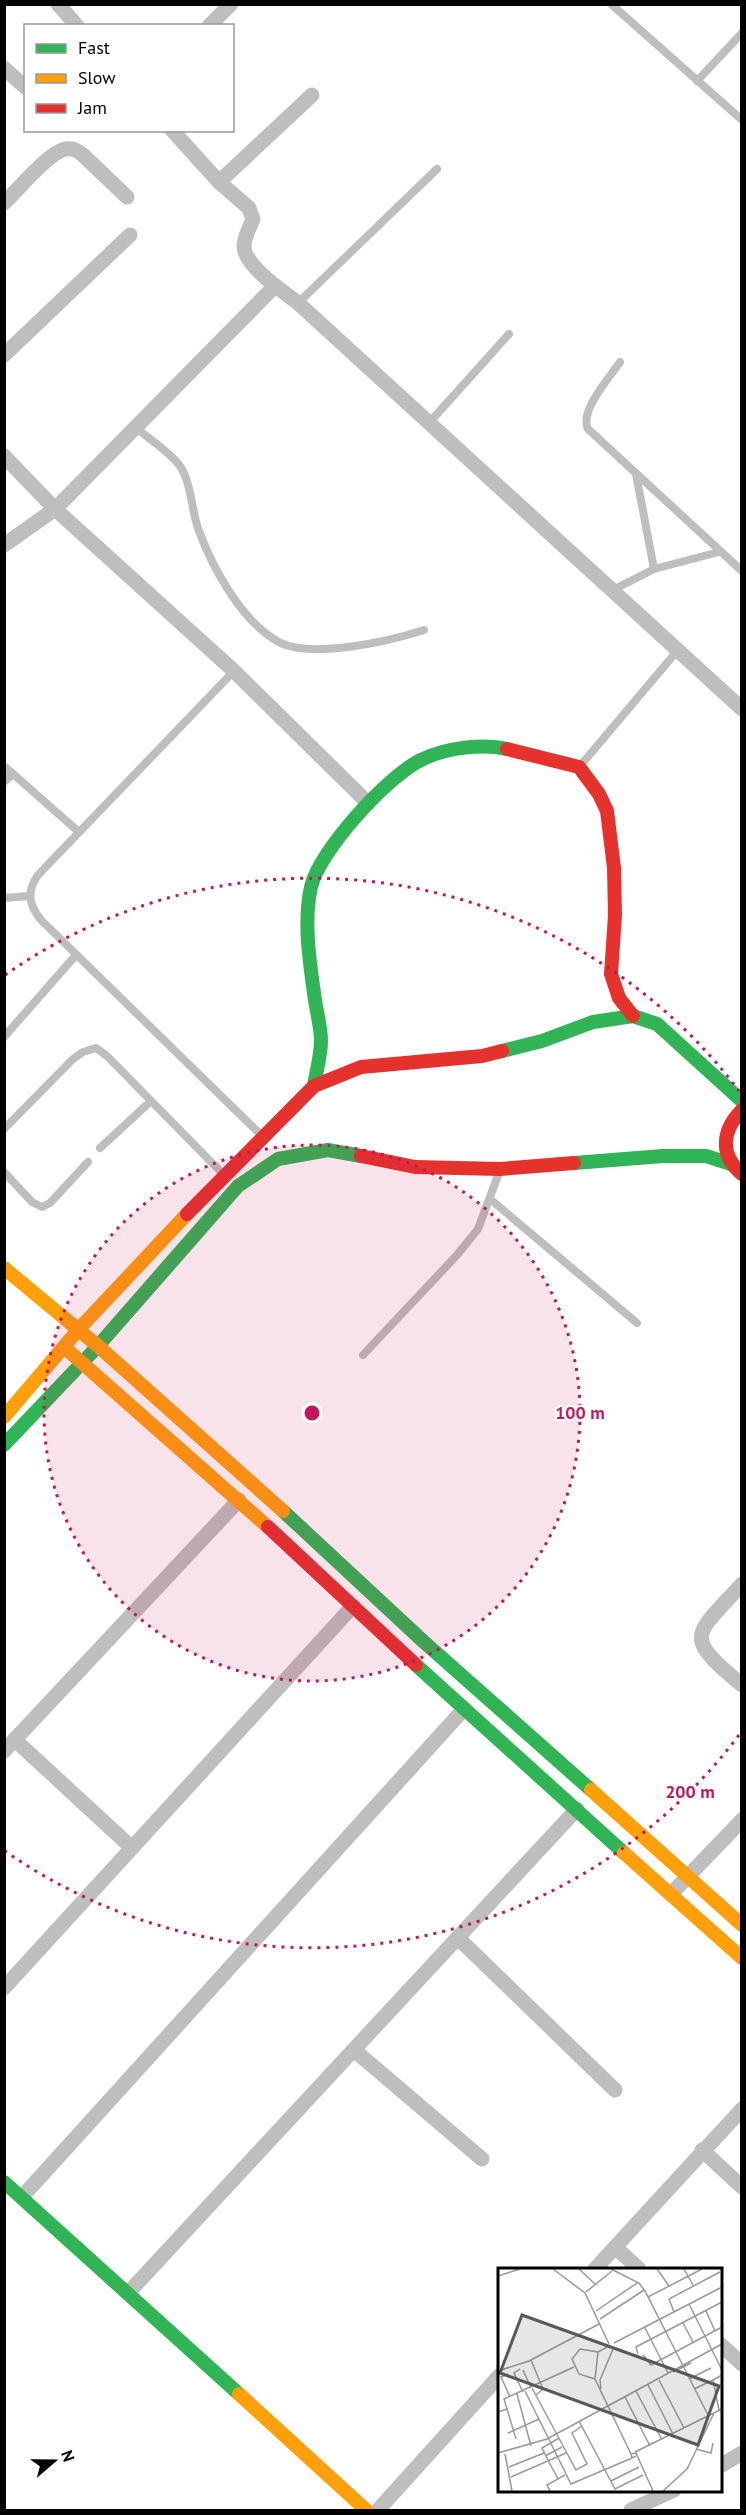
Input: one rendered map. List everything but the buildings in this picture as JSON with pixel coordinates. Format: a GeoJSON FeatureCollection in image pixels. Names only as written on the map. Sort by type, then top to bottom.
{"type":"FeatureCollection","features":[{"type":"Feature","properties":{"kind":"main road"},"geometry":{"type":"LineString","coordinates":[[314,1086],[321,1041],[312,981],[308,925],[311,886],[337,837],[389,783],[422,759],[456,750],[494,746],[579,767],[599,794],[607,811],[615,880],[611,974],[619,998],[633,1016]]}},
{"type":"Feature","properties":{"kind":"main road"},"geometry":{"type":"LineString","coordinates":[[4,1417],[78,1330],[224,1175],[314,1086],[361,1067],[482,1056],[542,1041],[592,1022],[633,1016],[657,1024],[741,1101]]}},
{"type":"Feature","properties":{"kind":"main road"},"geometry":{"type":"LineString","coordinates":[[741,1110],[732,1118],[725,1134],[724,1145],[731,1164],[741,1174]]}},
{"type":"Feature","properties":{"kind":"main road"},"geometry":{"type":"LineString","coordinates":[[4,1445],[98,1346],[238,1186],[278,1160],[328,1150],[415,1167],[500,1169],[663,1156],[706,1156],[731,1164]]}},
{"type":"Feature","properties":{"kind":"main road"},"geometry":{"type":"LineString","coordinates":[[4,1268],[98,1346],[232,1464],[486,1698],[741,1925]]}},
{"type":"Feature","properties":{"kind":"main road"},"geometry":{"type":"LineString","coordinates":[[64,1347],[239,1500],[741,1958]]}},
{"type":"Feature","properties":{"kind":"main road"},"geometry":{"type":"LineString","coordinates":[[5,2183],[129,2292],[366,2511]]}},
{"type":"Feature","properties":{"kind":"street"},"geometry":{"type":"LineString","coordinates":[[211,24],[231,4]]}},
{"type":"Feature","properties":{"kind":"street"},"geometry":{"type":"LineString","coordinates":[[65,7],[76,24]]}},
{"type":"Feature","properties":{"kind":"street"},"geometry":{"type":"LineString","coordinates":[[4,68],[24,86]]}},
{"type":"Feature","properties":{"kind":"street"},"geometry":{"type":"LineString","coordinates":[[219,182],[312,95]]}},
{"type":"Feature","properties":{"kind":"street"},"geometry":{"type":"LineString","coordinates":[[174,132],[251,213],[253,219],[244,244],[245,251],[256,268],[274,286],[298,303],[741,709]]}},
{"type":"Feature","properties":{"kind":"street"},"geometry":{"type":"LineString","coordinates":[[4,203],[47,161],[67,149],[75,149],[83,155],[128,197]]}},
{"type":"Feature","properties":{"kind":"street"},"geometry":{"type":"LineString","coordinates":[[4,355],[130,235]]}},
{"type":"Feature","properties":{"kind":"street"},"geometry":{"type":"LineString","coordinates":[[4,545],[55,509],[274,286]]}},
{"type":"Feature","properties":{"kind":"street"},"geometry":{"type":"LineString","coordinates":[[4,456],[55,509],[234,671],[368,803]]}},
{"type":"Feature","properties":{"kind":"street"},"geometry":{"type":"LineString","coordinates":[[131,1847],[10,1745],[239,1500]]}},
{"type":"Feature","properties":{"kind":"street"},"geometry":{"type":"LineString","coordinates":[[741,1584],[708,1621],[702,1631],[700,1641],[711,1659],[741,1685]]}},
{"type":"Feature","properties":{"kind":"street"},"geometry":{"type":"LineString","coordinates":[[4,1988],[353,1605]]}},
{"type":"Feature","properties":{"kind":"street"},"geometry":{"type":"LineString","coordinates":[[22,2197],[465,1708]]}},
{"type":"Feature","properties":{"kind":"street"},"geometry":{"type":"LineString","coordinates":[[129,2292],[577,1809]]}},
{"type":"Feature","properties":{"kind":"street"},"geometry":{"type":"LineString","coordinates":[[671,1894],[741,1820]]}},
{"type":"Feature","properties":{"kind":"street"},"geometry":{"type":"LineString","coordinates":[[458,1938],[615,2090]]}},
{"type":"Feature","properties":{"kind":"street"},"geometry":{"type":"LineString","coordinates":[[354,2049],[482,2159]]}},
{"type":"Feature","properties":{"kind":"street"},"geometry":{"type":"LineString","coordinates":[[596,2268],[741,2109]]}},
{"type":"Feature","properties":{"kind":"street"},"geometry":{"type":"LineString","coordinates":[[702,2150],[741,2187]]}},
{"type":"Feature","properties":{"kind":"street"},"geometry":{"type":"LineString","coordinates":[[615,2247],[638,2268]]}},
{"type":"Feature","properties":{"kind":"street"},"geometry":{"type":"LineString","coordinates":[[722,2346],[741,2364]]}},
{"type":"Feature","properties":{"kind":"street"},"geometry":{"type":"LineString","coordinates":[[378,2511],[498,2377]]}},
{"type":"Feature","properties":{"kind":"street"},"geometry":{"type":"LineString","coordinates":[[722,2465],[741,2453]]}},
{"type":"Feature","properties":{"kind":"street"},"geometry":{"type":"LineString","coordinates":[[631,2511],[672,2491]]}},
{"type":"Feature","properties":{"kind":"lane"},"geometry":{"type":"LineString","coordinates":[[611,4],[741,120]]}},
{"type":"Feature","properties":{"kind":"lane"},"geometry":{"type":"LineString","coordinates":[[697,81],[741,33]]}},
{"type":"Feature","properties":{"kind":"lane"},"geometry":{"type":"LineString","coordinates":[[298,303],[437,169]]}},
{"type":"Feature","properties":{"kind":"lane"},"geometry":{"type":"LineString","coordinates":[[429,423],[509,334]]}},
{"type":"Feature","properties":{"kind":"lane"},"geometry":{"type":"LineString","coordinates":[[620,362],[588,409],[585,419],[593,434],[741,571]]}},
{"type":"Feature","properties":{"kind":"lane"},"geometry":{"type":"LineString","coordinates":[[134,426],[179,465],[199,531],[219,574],[248,614],[278,642],[298,648],[319,650],[400,638],[424,630]]}},
{"type":"Feature","properties":{"kind":"lane"},"geometry":{"type":"LineString","coordinates":[[636,474],[654,569]]}},
{"type":"Feature","properties":{"kind":"lane"},"geometry":{"type":"LineString","coordinates":[[613,590],[654,569],[719,552]]}},
{"type":"Feature","properties":{"kind":"lane"},"geometry":{"type":"LineString","coordinates":[[579,767],[678,650]]}},
{"type":"Feature","properties":{"kind":"lane"},"geometry":{"type":"LineString","coordinates":[[234,671],[38,875],[29,896],[34,911],[41,920],[262,1137]]}},
{"type":"Feature","properties":{"kind":"lane"},"geometry":{"type":"LineString","coordinates":[[4,766],[79,832]]}},
{"type":"Feature","properties":{"kind":"lane"},"geometry":{"type":"LineString","coordinates":[[4,782],[13,774]]}},
{"type":"Feature","properties":{"kind":"lane"},"geometry":{"type":"LineString","coordinates":[[4,898],[29,896]]}},
{"type":"Feature","properties":{"kind":"lane"},"geometry":{"type":"LineString","coordinates":[[4,1037],[76,955]]}},
{"type":"Feature","properties":{"kind":"lane"},"geometry":{"type":"LineString","coordinates":[[4,1129],[73,1059],[96,1048],[107,1056],[224,1175]]}},
{"type":"Feature","properties":{"kind":"lane"},"geometry":{"type":"LineString","coordinates":[[100,1148],[151,1101]]}},
{"type":"Feature","properties":{"kind":"lane"},"geometry":{"type":"LineString","coordinates":[[4,1173],[32,1202],[42,1207],[50,1203],[88,1162]]}},
{"type":"Feature","properties":{"kind":"lane"},"geometry":{"type":"LineString","coordinates":[[363,1355],[478,1229],[500,1169]]}},
{"type":"Feature","properties":{"kind":"lane"},"geometry":{"type":"LineString","coordinates":[[490,1199],[637,1323]]}},
{"type":"Feature","properties":{"kind":"traffic: fast"},"geometry":{"type":"LineString","coordinates":[[314,1086],[321,1036],[307,929],[311,887],[327,854],[357,815],[392,780],[409,767],[432,755],[453,749],[487,746],[507,749]]}},
{"type":"Feature","properties":{"kind":"traffic: fast"},"geometry":{"type":"LineString","coordinates":[[502,1051],[542,1041],[593,1022],[633,1016],[657,1024],[742,1101]]}},
{"type":"Feature","properties":{"kind":"traffic: fast"},"geometry":{"type":"LineString","coordinates":[[4,1445],[98,1346],[238,1186],[278,1159],[328,1150],[361,1156]]}},
{"type":"Feature","properties":{"kind":"traffic: fast"},"geometry":{"type":"LineString","coordinates":[[574,1163],[663,1156],[706,1156],[731,1164]]}},
{"type":"Feature","properties":{"kind":"traffic: fast"},"geometry":{"type":"LineString","coordinates":[[283,1511],[424,1642],[591,1790]]}},
{"type":"Feature","properties":{"kind":"traffic: fast"},"geometry":{"type":"LineString","coordinates":[[416,1665],[624,1853]]}},
{"type":"Feature","properties":{"kind":"traffic: fast"},"geometry":{"type":"LineString","coordinates":[[4,2182],[239,2394]]}},
{"type":"Feature","properties":{"kind":"traffic: slow"},"geometry":{"type":"LineString","coordinates":[[4,1417],[78,1330],[187,1214]]}},
{"type":"Feature","properties":{"kind":"traffic: slow"},"geometry":{"type":"LineString","coordinates":[[4,1268],[98,1346],[283,1511]]}},
{"type":"Feature","properties":{"kind":"traffic: slow"},"geometry":{"type":"LineString","coordinates":[[64,1347],[268,1527]]}},
{"type":"Feature","properties":{"kind":"traffic: slow"},"geometry":{"type":"LineString","coordinates":[[591,1790],[742,1925]]}},
{"type":"Feature","properties":{"kind":"traffic: slow"},"geometry":{"type":"LineString","coordinates":[[624,1853],[742,1958]]}},
{"type":"Feature","properties":{"kind":"traffic: slow"},"geometry":{"type":"LineString","coordinates":[[239,2394],[366,2510]]}},
{"type":"Feature","properties":{"kind":"traffic: jam"},"geometry":{"type":"LineString","coordinates":[[507,749],[579,767],[599,794],[607,811],[614,868],[615,915],[611,974],[619,998],[633,1016]]}},
{"type":"Feature","properties":{"kind":"traffic: jam"},"geometry":{"type":"LineString","coordinates":[[187,1214],[314,1086],[361,1067],[482,1056],[502,1051]]}},
{"type":"Feature","properties":{"kind":"traffic: jam"},"geometry":{"type":"LineString","coordinates":[[742,1110],[730,1126],[726,1142],[729,1159],[742,1174]]}},
{"type":"Feature","properties":{"kind":"traffic: jam"},"geometry":{"type":"LineString","coordinates":[[361,1156],[415,1167],[500,1169],[574,1163]]}},
{"type":"Feature","properties":{"kind":"traffic: jam"},"geometry":{"type":"LineString","coordinates":[[268,1527],[416,1665]]}}]}
